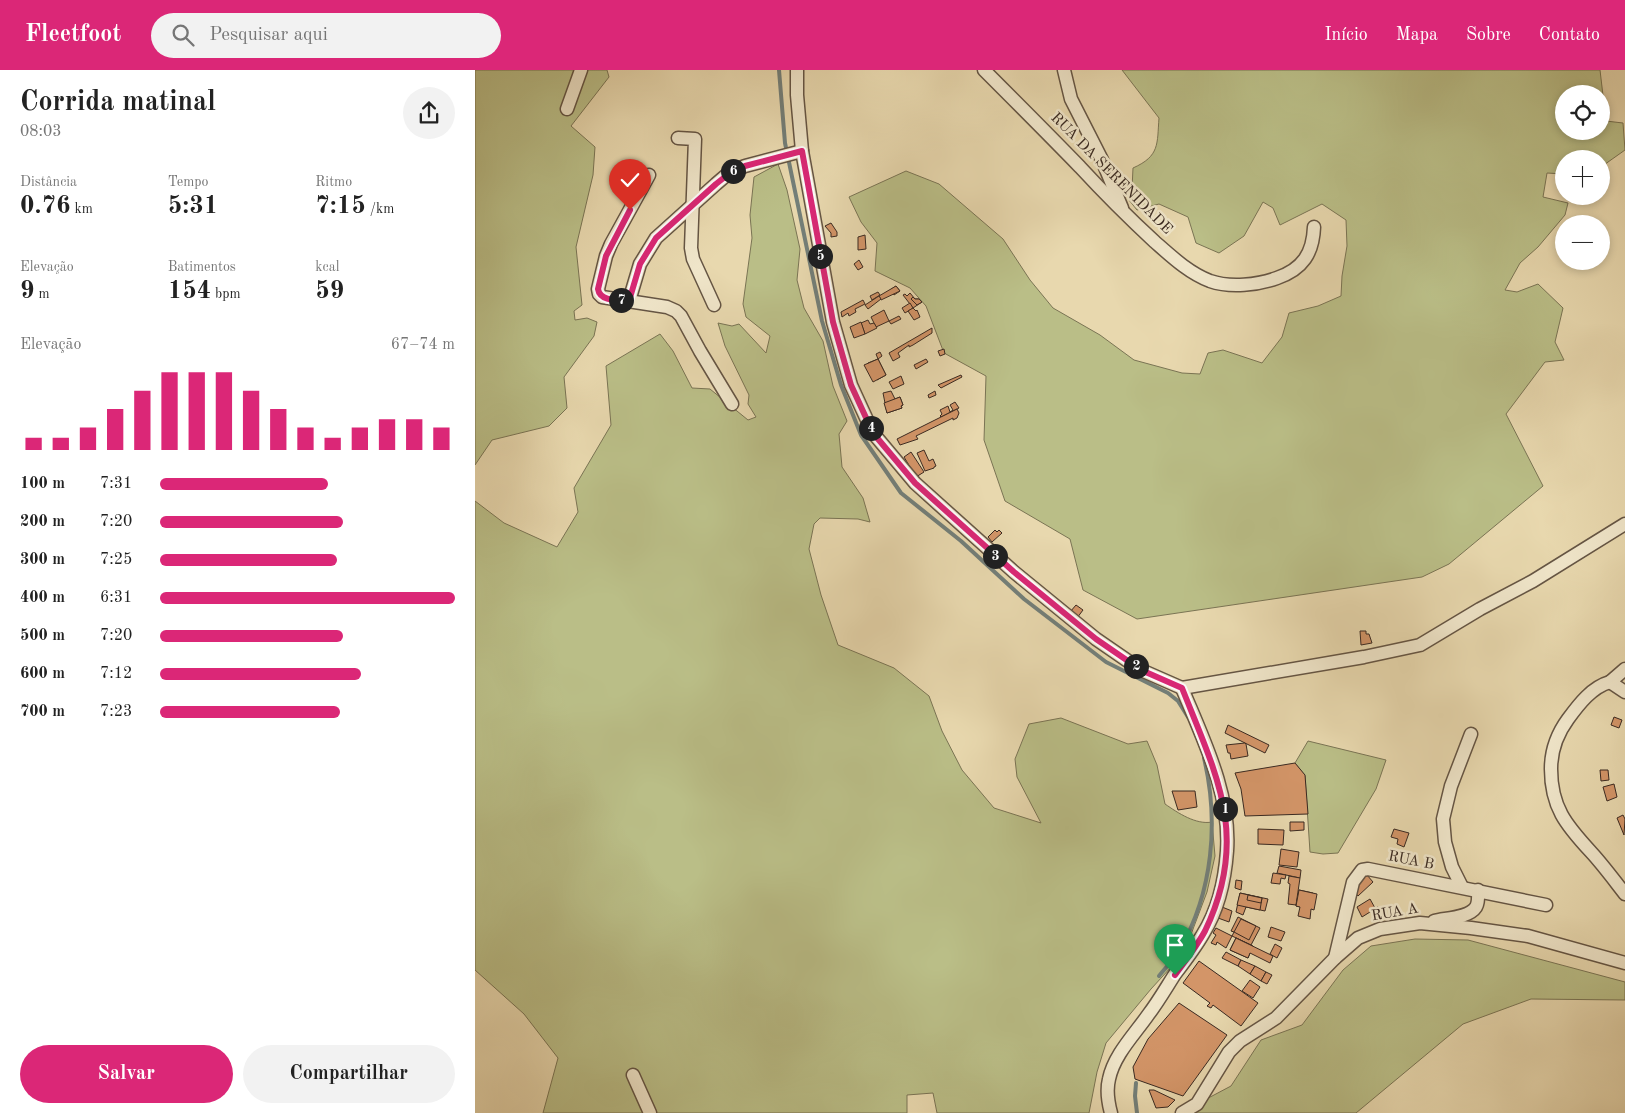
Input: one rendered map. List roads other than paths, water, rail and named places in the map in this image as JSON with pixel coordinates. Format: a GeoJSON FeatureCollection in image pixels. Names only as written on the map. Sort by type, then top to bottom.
{"type":"FeatureCollection","features":[{"type":"Feature","properties":{"kind":"street"},"geometry":{"type":"LineString","coordinates":[[567,109],[581,70]]}},
{"type":"Feature","properties":{"kind":"street"},"geometry":{"type":"LineString","coordinates":[[797,70],[797,95],[802,151],[833,322],[851,385],[873,433],[915,483],[1014,572],[1111,649],[1141,670],[1182,688],[1364,657],[1421,645],[1533,581],[1625,524]]}},
{"type":"Feature","properties":{"kind":"street","name":"RUA DA SERENIDADE"},"geometry":{"type":"LineString","coordinates":[[984,70],[1033,118],[1125,215],[1190,272],[1212,282],[1239,285],[1270,281],[1283,276],[1301,263],[1309,254],[1314,241],[1315,227]]}},
{"type":"Feature","properties":{"kind":"street"},"geometry":{"type":"LineString","coordinates":[[1063,70],[1071,99],[1102,160],[1125,215]]}},
{"type":"Feature","properties":{"kind":"street"},"geometry":{"type":"LineString","coordinates":[[678,138],[695,139],[691,248],[693,259],[714,305]]}},
{"type":"Feature","properties":{"kind":"street"},"geometry":{"type":"LineString","coordinates":[[629,301],[635,278],[648,250],[656,238],[716,184],[731,172],[745,166],[802,151]]}},
{"type":"Feature","properties":{"kind":"street"},"geometry":{"type":"LineString","coordinates":[[649,175],[611,244],[598,289],[599,294],[603,297],[667,308],[681,316],[732,404]]}},
{"type":"Feature","properties":{"kind":"street"},"geometry":{"type":"LineString","coordinates":[[1625,669],[1610,682],[1603,684],[1588,694],[1574,709],[1559,730],[1554,744],[1551,763],[1551,785],[1557,807],[1573,834],[1591,852],[1625,894]]}},
{"type":"Feature","properties":{"kind":"street"},"geometry":{"type":"LineString","coordinates":[[1610,682],[1625,692]]}},
{"type":"Feature","properties":{"kind":"street"},"geometry":{"type":"LineString","coordinates":[[1111,1113],[1108,1103],[1108,1088],[1109,1078],[1114,1066],[1122,1050],[1149,1014],[1204,932],[1222,887],[1227,850],[1225,810],[1210,758],[1182,688]]}},
{"type":"Feature","properties":{"kind":"street"},"geometry":{"type":"LineString","coordinates":[[1462,887],[1452,867],[1445,842],[1443,819],[1451,786],[1471,734]]}},
{"type":"Feature","properties":{"kind":"street","name":"RUA B"},"geometry":{"type":"LineString","coordinates":[[1335,958],[1353,882],[1362,870],[1368,869],[1545,904]]}},
{"type":"Feature","properties":{"kind":"street"},"geometry":{"type":"LineString","coordinates":[[1420,923],[1471,912],[1478,902],[1478,890]]}},
{"type":"Feature","properties":{"kind":"street","name":"RUA A"},"geometry":{"type":"LineString","coordinates":[[1182,1113],[1197,1104],[1229,1052],[1240,1040],[1276,1018],[1335,958],[1358,938],[1380,929],[1420,923],[1471,928],[1528,936],[1625,963]]}},
{"type":"Feature","properties":{"kind":"street"},"geometry":{"type":"LineString","coordinates":[[633,1076],[650,1113]]}},
{"type":"Feature","properties":{"kind":"waterway"},"geometry":{"type":"LineString","coordinates":[[779,70],[785,143],[822,321],[841,385],[861,435],[901,493],[961,541],[1024,599],[1106,662],[1168,693],[1178,701],[1188,717]]}},
{"type":"Feature","properties":{"kind":"waterway"},"geometry":{"type":"LineString","coordinates":[[1159,976],[1178,952],[1191,927],[1200,904],[1206,880],[1212,831],[1209,782],[1204,758]]}},
{"type":"Feature","properties":{"kind":"waterway"},"geometry":{"type":"LineString","coordinates":[[1136,1083],[1137,1113]]}}]}
